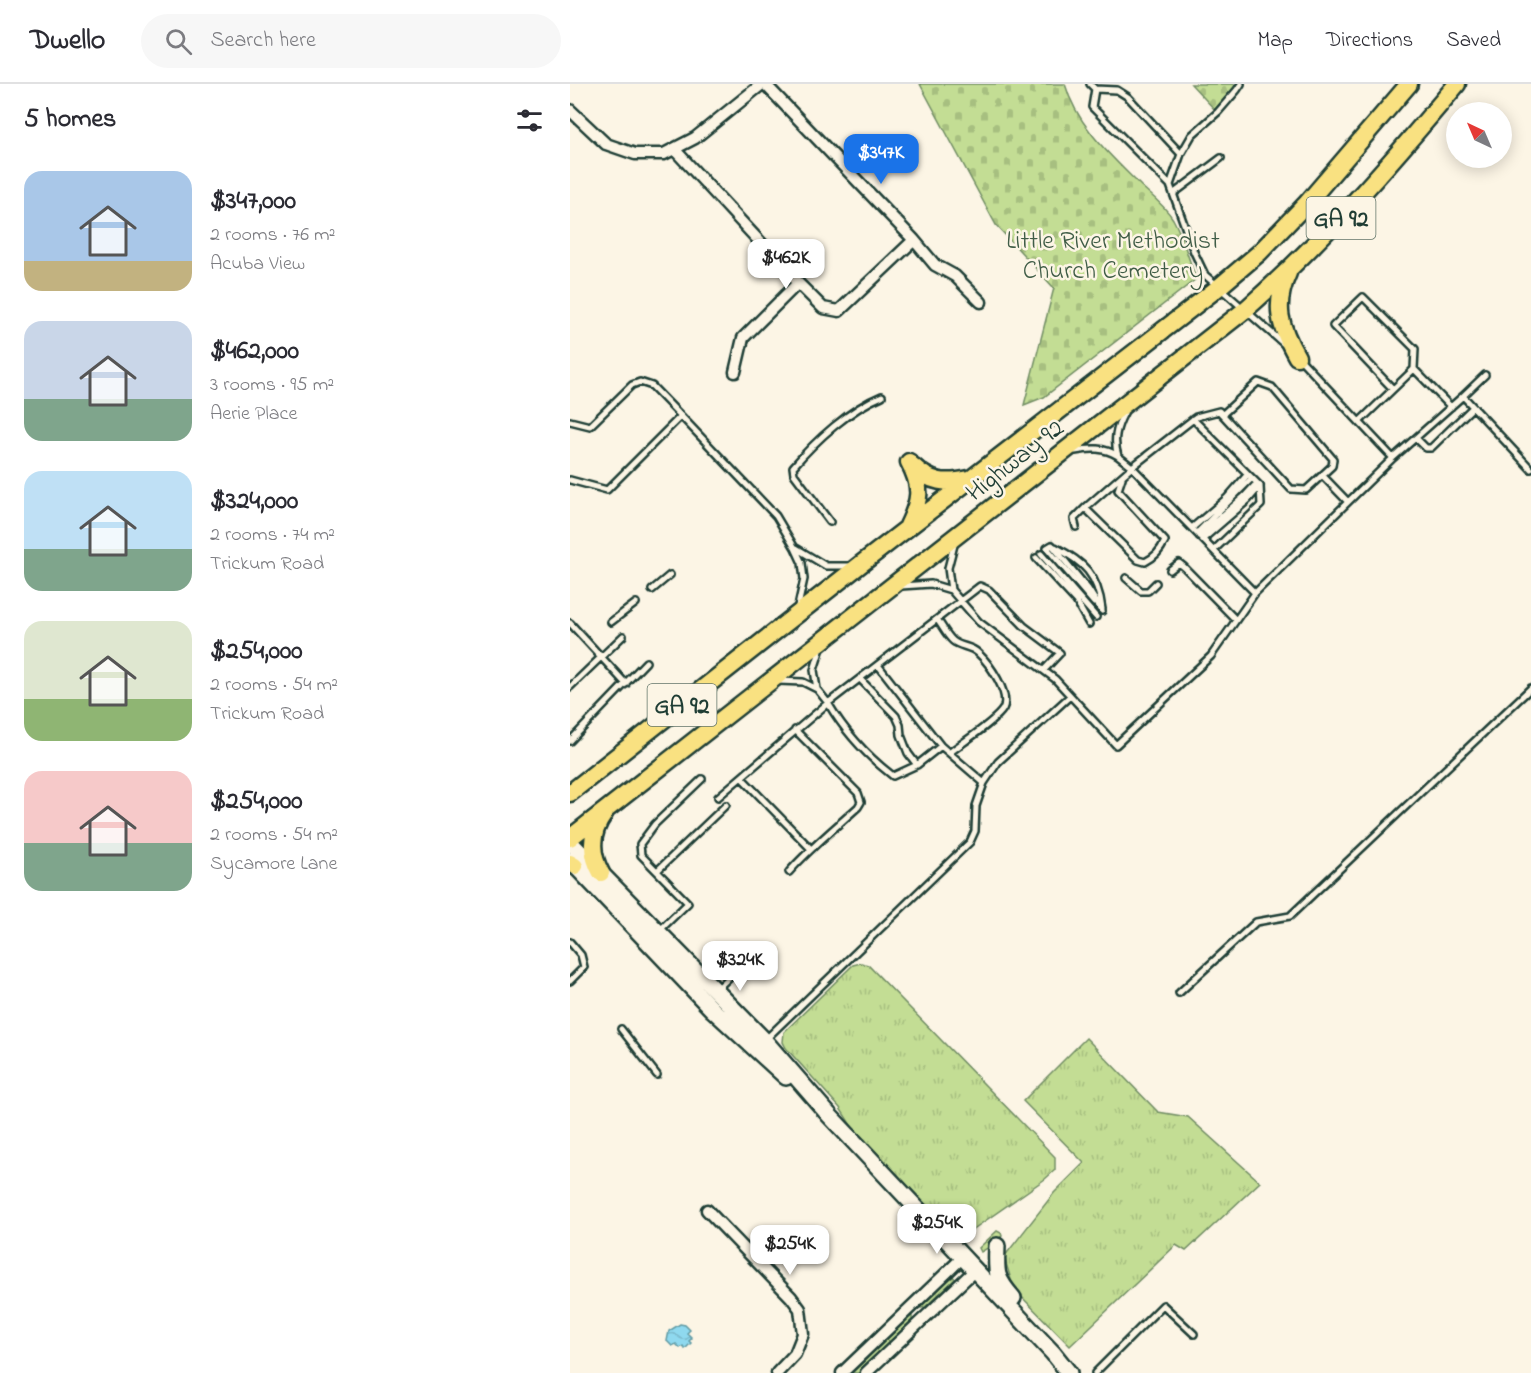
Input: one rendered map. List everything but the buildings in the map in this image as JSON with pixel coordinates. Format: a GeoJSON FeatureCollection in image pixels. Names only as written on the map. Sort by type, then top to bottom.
{"type":"FeatureCollection","features":[{"type":"Feature","properties":{"kind":"main road","name":"Highway 92"},"geometry":{"type":"LineString","coordinates":[[570,793],[861,564],[1219,288],[1259,253],[1307,203],[1409,84]]}},
{"type":"Feature","properties":{"kind":"main road","name":"Highway 92"},"geometry":{"type":"LineString","coordinates":[[570,840],[1245,309],[1289,271],[1343,216],[1457,84]]}},
{"type":"Feature","properties":{"kind":"main road"},"geometry":{"type":"LineString","coordinates":[[1289,271],[1284,282],[1279,308],[1284,334],[1297,357]]}},
{"type":"Feature","properties":{"kind":"main road"},"geometry":{"type":"LineString","coordinates":[[906,529],[916,510],[919,490],[909,462],[926,477],[937,482],[956,482],[972,478]]}},
{"type":"Feature","properties":{"kind":"main road"},"geometry":{"type":"LineString","coordinates":[[601,873],[593,854],[592,844],[597,826],[608,808]]}},
{"type":"Feature","properties":{"kind":"street"},"geometry":{"type":"LineString","coordinates":[[570,110],[606,144],[635,154],[664,154],[694,138],[764,84],[914,240],[935,265],[955,276],[981,302]]}},
{"type":"Feature","properties":{"kind":"street"},"geometry":{"type":"LineString","coordinates":[[674,149],[824,308],[839,311],[914,240]]}},
{"type":"Feature","properties":{"kind":"street"},"geometry":{"type":"LineString","coordinates":[[735,372],[743,338],[798,283]]}},
{"type":"Feature","properties":{"kind":"street"},"geometry":{"type":"LineString","coordinates":[[570,840],[658,932],[755,1050],[829,1115]]}},
{"type":"Feature","properties":{"kind":"street"},"geometry":{"type":"LineString","coordinates":[[572,863],[710,996],[764,1040],[829,1115],[1069,1373]]}},
{"type":"Feature","properties":{"kind":"street"},"geometry":{"type":"LineString","coordinates":[[707,1210],[800,1309],[802,1334],[795,1354],[777,1373]]}},
{"type":"Feature","properties":{"kind":"street"},"geometry":{"type":"LineString","coordinates":[[998,1246],[996,1273],[1001,1284],[1050,1340],[1052,1353]]}},
{"type":"Feature","properties":{"kind":"street"},"geometry":{"type":"LineString","coordinates":[[842,1373],[962,1258]]}},
{"type":"Feature","properties":{"kind":"street"},"geometry":{"type":"LineString","coordinates":[[866,1373],[974,1271]]}},
{"type":"Feature","properties":{"kind":"lane"},"geometry":{"type":"LineString","coordinates":[[1090,84],[1095,89],[1117,90],[1128,97],[1181,154]]}},
{"type":"Feature","properties":{"kind":"lane"},"geometry":{"type":"LineString","coordinates":[[1170,185],[1181,154],[1192,135],[1218,112],[1240,84]]}},
{"type":"Feature","properties":{"kind":"lane"},"geometry":{"type":"LineString","coordinates":[[1095,89],[1092,107],[1170,185],[1205,275],[1297,357],[1393,458]]}},
{"type":"Feature","properties":{"kind":"lane"},"geometry":{"type":"LineString","coordinates":[[1173,194],[1221,158]]}},
{"type":"Feature","properties":{"kind":"lane"},"geometry":{"type":"LineString","coordinates":[[1359,422],[1414,369],[1415,349],[1363,297],[1333,326],[1393,389]]}},
{"type":"Feature","properties":{"kind":"lane"},"geometry":{"type":"LineString","coordinates":[[1414,369],[1451,407]]}},
{"type":"Feature","properties":{"kind":"lane"},"geometry":{"type":"LineString","coordinates":[[959,535],[949,560],[948,575],[951,590],[980,622],[1055,679],[1116,745],[1211,656],[1255,593],[1393,458],[1485,375]]}},
{"type":"Feature","properties":{"kind":"lane"},"geometry":{"type":"LineString","coordinates":[[570,421],[590,426],[632,385],[640,382],[652,386],[776,516],[802,563],[804,579],[802,594],[793,618]]}},
{"type":"Feature","properties":{"kind":"lane"},"geometry":{"type":"LineString","coordinates":[[1076,527],[1074,519],[1132,467],[1193,419],[1219,411],[1292,489],[1306,490],[1332,466],[1333,459],[1272,387],[1258,382],[1223,414]]}},
{"type":"Feature","properties":{"kind":"lane"},"geometry":{"type":"LineString","coordinates":[[830,522],[794,474],[793,467],[809,448],[863,404],[882,396]]}},
{"type":"Feature","properties":{"kind":"lane"},"geometry":{"type":"LineString","coordinates":[[1463,396],[1531,469]]}},
{"type":"Feature","properties":{"kind":"lane"},"geometry":{"type":"LineString","coordinates":[[1118,456],[1115,435],[1131,400]]}},
{"type":"Feature","properties":{"kind":"lane"},"geometry":{"type":"LineString","coordinates":[[1416,438],[1426,448],[1431,447],[1473,407]]}},
{"type":"Feature","properties":{"kind":"lane"},"geometry":{"type":"LineString","coordinates":[[570,480],[607,490],[681,416]]}},
{"type":"Feature","properties":{"kind":"lane"},"geometry":{"type":"LineString","coordinates":[[1193,419],[1258,484],[1262,505],[1214,550]]}},
{"type":"Feature","properties":{"kind":"lane"},"geometry":{"type":"LineString","coordinates":[[1064,453],[1095,448],[1118,456],[1132,467],[1255,593]]}},
{"type":"Feature","properties":{"kind":"lane"},"geometry":{"type":"LineString","coordinates":[[1085,508],[1138,560],[1145,562],[1153,558],[1161,550],[1165,541],[1118,490],[1123,475]]}},
{"type":"Feature","properties":{"kind":"lane"},"geometry":{"type":"LineString","coordinates":[[1322,475],[1348,502]]}},
{"type":"Feature","properties":{"kind":"lane"},"geometry":{"type":"LineString","coordinates":[[1192,528],[1250,476]]}},
{"type":"Feature","properties":{"kind":"lane"},"geometry":{"type":"LineString","coordinates":[[1200,536],[1250,476]]}},
{"type":"Feature","properties":{"kind":"lane"},"geometry":{"type":"LineString","coordinates":[[1200,536],[1248,500],[1258,484]]}},
{"type":"Feature","properties":{"kind":"lane"},"geometry":{"type":"LineString","coordinates":[[1050,547],[1076,558],[1095,579],[1100,593],[1102,611],[1084,593],[1050,547]]}},
{"type":"Feature","properties":{"kind":"lane"},"geometry":{"type":"LineString","coordinates":[[795,548],[826,566],[861,564]]}},
{"type":"Feature","properties":{"kind":"lane"},"geometry":{"type":"LineString","coordinates":[[1089,624],[1076,601],[1039,556],[1096,617]]}},
{"type":"Feature","properties":{"kind":"lane"},"geometry":{"type":"LineString","coordinates":[[1170,570],[1179,563],[1236,620]]}},
{"type":"Feature","properties":{"kind":"lane"},"geometry":{"type":"LineString","coordinates":[[652,590],[670,575]]}},
{"type":"Feature","properties":{"kind":"lane"},"geometry":{"type":"LineString","coordinates":[[1126,578],[1140,591],[1148,591],[1156,583]]}},
{"type":"Feature","properties":{"kind":"lane"},"geometry":{"type":"LineString","coordinates":[[890,588],[931,584],[951,590]]}},
{"type":"Feature","properties":{"kind":"lane"},"geometry":{"type":"LineString","coordinates":[[718,796],[828,703],[980,586],[989,590],[1024,626],[1060,652],[1044,670]]}},
{"type":"Feature","properties":{"kind":"lane"},"geometry":{"type":"LineString","coordinates":[[611,622],[636,603]]}},
{"type":"Feature","properties":{"kind":"lane"},"geometry":{"type":"LineString","coordinates":[[937,619],[954,642],[978,652],[1002,685],[1004,698],[1004,708],[996,717],[949,753]]}},
{"type":"Feature","properties":{"kind":"lane"},"geometry":{"type":"LineString","coordinates":[[570,623],[626,684]]}},
{"type":"Feature","properties":{"kind":"lane"},"geometry":{"type":"LineString","coordinates":[[570,687],[623,636]]}},
{"type":"Feature","properties":{"kind":"lane"},"geometry":{"type":"LineString","coordinates":[[826,639],[814,670],[817,689],[839,722],[874,761],[893,776],[917,765],[941,746]]}},
{"type":"Feature","properties":{"kind":"lane"},"geometry":{"type":"LineString","coordinates":[[570,741],[646,662]]}},
{"type":"Feature","properties":{"kind":"lane"},"geometry":{"type":"LineString","coordinates":[[878,665],[941,746],[984,783]]}},
{"type":"Feature","properties":{"kind":"lane"},"geometry":{"type":"LineString","coordinates":[[860,679],[896,716],[908,753],[917,765]]}},
{"type":"Feature","properties":{"kind":"lane"},"geometry":{"type":"LineString","coordinates":[[770,682],[796,681],[817,689]]}},
{"type":"Feature","properties":{"kind":"lane"},"geometry":{"type":"LineString","coordinates":[[1179,993],[1256,922],[1290,916],[1531,688]]}},
{"type":"Feature","properties":{"kind":"lane"},"geometry":{"type":"LineString","coordinates":[[764,1040],[970,842],[975,831],[976,806],[984,783],[998,762],[1070,696]]}},
{"type":"Feature","properties":{"kind":"lane"},"geometry":{"type":"LineString","coordinates":[[789,872],[810,848],[821,841],[861,802],[858,793],[795,730]]}},
{"type":"Feature","properties":{"kind":"lane"},"geometry":{"type":"LineString","coordinates":[[742,778],[810,848]]}},
{"type":"Feature","properties":{"kind":"lane"},"geometry":{"type":"LineString","coordinates":[[658,932],[688,903],[641,855],[640,844],[655,824],[702,779]]}},
{"type":"Feature","properties":{"kind":"lane"},"geometry":{"type":"LineString","coordinates":[[657,871],[726,805]]}},
{"type":"Feature","properties":{"kind":"lane"},"geometry":{"type":"LineString","coordinates":[[570,942],[581,955],[584,967],[570,981]]}},
{"type":"Feature","properties":{"kind":"lane"},"geometry":{"type":"LineString","coordinates":[[710,996],[744,963]]}},
{"type":"Feature","properties":{"kind":"lane"},"geometry":{"type":"LineString","coordinates":[[621,1029],[657,1075]]}},
{"type":"Feature","properties":{"kind":"lane"},"geometry":{"type":"LineString","coordinates":[[1095,1373],[1163,1305],[1194,1334]]}},
{"type":"Feature","properties":{"kind":"green space","name":"Little River Methodist Church Cemetery"},"geometry":{"type":"Polygon","coordinates":[[[920,84],[1065,84],[1070,99],[1096,140],[1162,205],[1173,219],[1196,279],[1044,397],[1024,405],[1054,288],[996,225],[920,84]]]}},
{"type":"Feature","properties":{"kind":"green space"},"geometry":{"type":"Polygon","coordinates":[[[1191,84],[1237,84],[1215,110],[1191,84]]]}},
{"type":"Feature","properties":{"kind":"green space"},"geometry":{"type":"Polygon","coordinates":[[[861,963],[868,965],[1055,1157],[1055,1170],[1045,1179],[972,1230],[953,1224],[930,1210],[854,1130],[840,1108],[783,1042],[784,1032],[853,965],[861,963]]]}},
{"type":"Feature","properties":{"kind":"green space"},"geometry":{"type":"Polygon","coordinates":[[[1086,1038],[1158,1112],[1188,1117],[1260,1182],[1186,1251],[1176,1245],[1070,1346],[1014,1289],[1004,1257],[1054,1193],[1084,1163],[1023,1101],[1086,1038]]]}},
{"type":"Feature","properties":{"kind":"green space"},"geometry":{"type":"Polygon","coordinates":[[[997,1231],[1002,1236],[981,1252],[979,1248],[997,1231]]]}},
{"type":"Feature","properties":{"kind":"green space"},"geometry":{"type":"Polygon","coordinates":[[[952,1275],[955,1279],[925,1307],[921,1308],[920,1305],[952,1275]]]}},
{"type":"Feature","properties":{"kind":"green space"},"geometry":{"type":"Polygon","coordinates":[[[908,1315],[912,1316],[912,1320],[859,1373],[849,1373],[908,1315]]]}},
{"type":"Feature","properties":{"kind":"water"},"geometry":{"type":"Polygon","coordinates":[[[680,1324],[690,1330],[687,1333],[692,1338],[689,1341],[691,1343],[685,1349],[676,1344],[672,1346],[667,1341],[669,1331],[680,1324]]]}}]}
